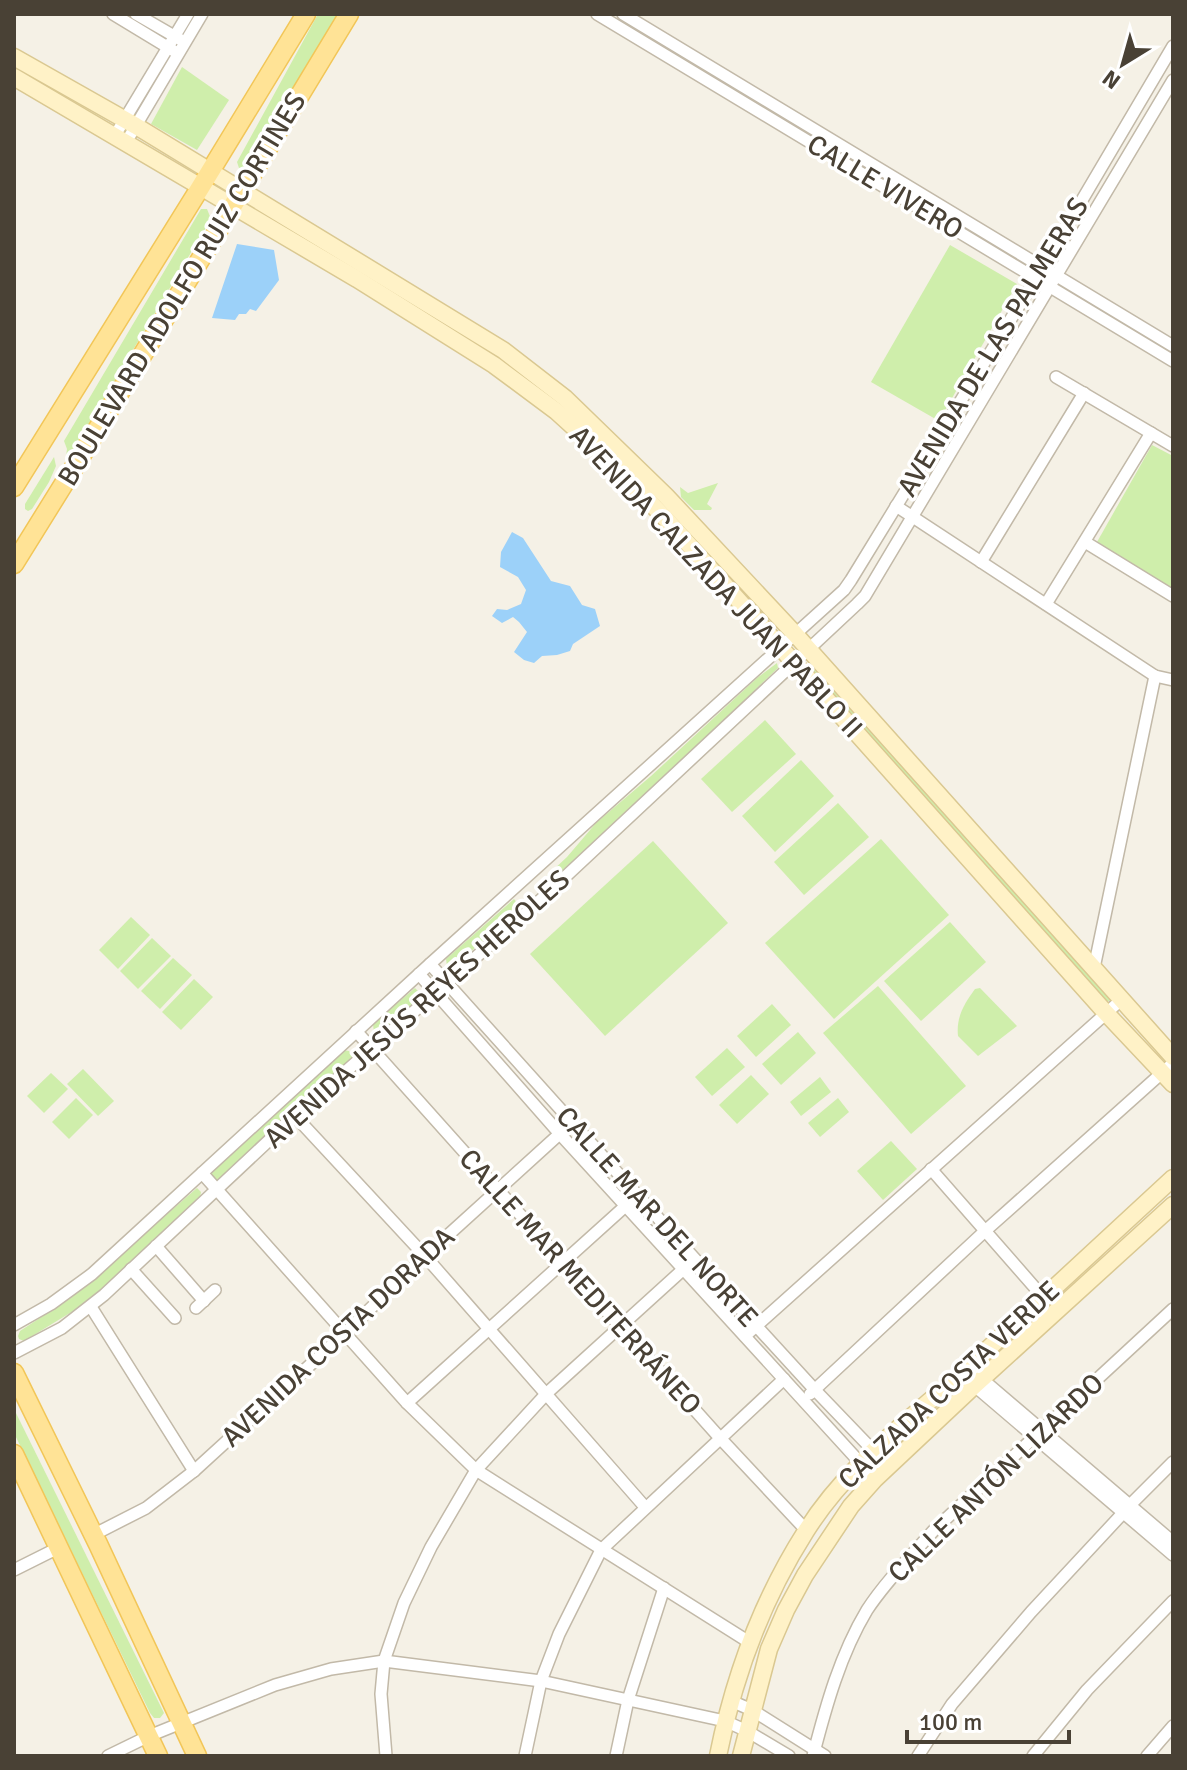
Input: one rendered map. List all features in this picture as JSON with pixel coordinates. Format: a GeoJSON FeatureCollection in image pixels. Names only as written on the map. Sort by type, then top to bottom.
{"type":"FeatureCollection","features":[{"type":"Feature","properties":{"kind":"main road","name":"BOULEVARD ADOLFO RUIZ CORTINES"},"geometry":{"type":"LineString","coordinates":[[14,487],[306,14]]}},
{"type":"Feature","properties":{"kind":"main road","name":"BOULEVARD ADOLFO RUIZ CORTINES"},"geometry":{"type":"LineString","coordinates":[[14,564],[349,14]]}},
{"type":"Feature","properties":{"kind":"main road","name":"AVENIDA CALZADA JUAN PABLO II"},"geometry":{"type":"LineString","coordinates":[[14,57],[210,172],[238,198],[357,279],[498,357],[671,512],[795,634],[1094,968],[1170,1069]]}},
{"type":"Feature","properties":{"kind":"main road","name":"AVENIDA CALZADA JUAN PABLO II"},"geometry":{"type":"LineString","coordinates":[[14,77],[200,188],[238,198]]}},
{"type":"Feature","properties":{"kind":"main road","name":"AVENIDA CALZADA JUAN PABLO II"},"geometry":{"type":"LineString","coordinates":[[671,512],[780,648],[1106,1013],[1170,1069]]}},
{"type":"Feature","properties":{"kind":"main road","name":"CALZADA COSTA VERDE"},"geometry":{"type":"LineString","coordinates":[[718,1756],[725,1721],[749,1642],[784,1567],[833,1494],[873,1451],[1173,1178]]}},
{"type":"Feature","properties":{"kind":"main road","name":"CALZADA COSTA VERDE"},"geometry":{"type":"LineString","coordinates":[[741,1756],[769,1649],[792,1598],[824,1543],[851,1506],[875,1479],[1173,1205]]}},
{"type":"Feature","properties":{"kind":"main road"},"geometry":{"type":"LineString","coordinates":[[14,1373],[197,1756]]}},
{"type":"Feature","properties":{"kind":"main road"},"geometry":{"type":"LineString","coordinates":[[14,1454],[158,1756]]}},
{"type":"Feature","properties":{"kind":"street"},"geometry":{"type":"LineString","coordinates":[[113,14],[176,45]]}},
{"type":"Feature","properties":{"kind":"street"},"geometry":{"type":"LineString","coordinates":[[136,14],[176,45]]}},
{"type":"Feature","properties":{"kind":"street"},"geometry":{"type":"LineString","coordinates":[[120,140],[176,45],[188,14]]}},
{"type":"Feature","properties":{"kind":"street"},"geometry":{"type":"LineString","coordinates":[[176,45],[202,14]]}},
{"type":"Feature","properties":{"kind":"street","name":"CALLE VIVERO"},"geometry":{"type":"LineString","coordinates":[[597,14],[1173,361]]}},
{"type":"Feature","properties":{"kind":"street","name":"CALLE VIVERO"},"geometry":{"type":"LineString","coordinates":[[623,14],[1171,345]]}},
{"type":"Feature","properties":{"kind":"street","name":"AVENIDA DE LAS PALMERAS"},"geometry":{"type":"LineString","coordinates":[[795,634],[851,580],[1043,267],[1173,46]]}},
{"type":"Feature","properties":{"kind":"street","name":"AVENIDA DE LAS PALMERAS"},"geometry":{"type":"LineString","coordinates":[[808,649],[865,596],[1173,80]]}},
{"type":"Feature","properties":{"kind":"street"},"geometry":{"type":"LineString","coordinates":[[1130,119],[1145,128]]}},
{"type":"Feature","properties":{"kind":"street"},"geometry":{"type":"LineString","coordinates":[[1162,355],[1171,345]]}},
{"type":"Feature","properties":{"kind":"street"},"geometry":{"type":"LineString","coordinates":[[1056,377],[1173,446]]}},
{"type":"Feature","properties":{"kind":"street"},"geometry":{"type":"LineString","coordinates":[[981,562],[1084,393]]}},
{"type":"Feature","properties":{"kind":"street"},"geometry":{"type":"LineString","coordinates":[[1046,604],[1151,433]]}},
{"type":"Feature","properties":{"kind":"street"},"geometry":{"type":"LineString","coordinates":[[896,506],[1155,676],[1173,680]]}},
{"type":"Feature","properties":{"kind":"street"},"geometry":{"type":"LineString","coordinates":[[1085,542],[1173,596]]}},
{"type":"Feature","properties":{"kind":"street","name":"AVENIDA JESÚS REYES HEROLES"},"geometry":{"type":"LineString","coordinates":[[14,1325],[80,1284],[795,634]]}},
{"type":"Feature","properties":{"kind":"street","name":"AVENIDA JESÚS REYES HEROLES"},"geometry":{"type":"LineString","coordinates":[[14,1353],[62,1328],[91,1307],[295,1116],[534,906],[808,649]]}},
{"type":"Feature","properties":{"kind":"street"},"geometry":{"type":"LineString","coordinates":[[1094,968],[1155,676]]}},
{"type":"Feature","properties":{"kind":"street","name":"CALLE MAR DEL NORTE"},"geometry":{"type":"LineString","coordinates":[[430,964],[694,1258],[889,1467]]}},
{"type":"Feature","properties":{"kind":"street","name":"CALLE MAR DEL NORTE"},"geometry":{"type":"LineString","coordinates":[[419,974],[560,1134],[875,1479]]}},
{"type":"Feature","properties":{"kind":"street"},"geometry":{"type":"LineString","coordinates":[[745,1336],[1121,1000]]}},
{"type":"Feature","properties":{"kind":"street","name":"CALLE MAR MEDITERRÁNEO"},"geometry":{"type":"LineString","coordinates":[[356,1031],[806,1530]]}},
{"type":"Feature","properties":{"kind":"street"},"geometry":{"type":"LineString","coordinates":[[804,1400],[985,1231],[1170,1069]]}},
{"type":"Feature","properties":{"kind":"street"},"geometry":{"type":"LineString","coordinates":[[295,1116],[425,1256],[645,1507]]}},
{"type":"Feature","properties":{"kind":"street","name":"AVENIDA COSTA DORADA"},"geometry":{"type":"LineString","coordinates":[[93,1535],[146,1508],[194,1471],[572,1124]]}},
{"type":"Feature","properties":{"kind":"street"},"geometry":{"type":"LineString","coordinates":[[931,1169],[1043,1297]]}},
{"type":"Feature","properties":{"kind":"street"},"geometry":{"type":"LineString","coordinates":[[202,1173],[407,1403],[476,1470],[749,1642]]}},
{"type":"Feature","properties":{"kind":"street"},"geometry":{"type":"LineString","coordinates":[[407,1403],[638,1196]]}},
{"type":"Feature","properties":{"kind":"street"},"geometry":{"type":"LineString","coordinates":[[156,1246],[200,1304],[215,1290]]}},
{"type":"Feature","properties":{"kind":"street"},"geometry":{"type":"LineString","coordinates":[[386,1756],[381,1694],[384,1661],[404,1603],[431,1547],[476,1470],[547,1393],[694,1258]]}},
{"type":"Feature","properties":{"kind":"street"},"geometry":{"type":"LineString","coordinates":[[131,1269],[175,1318]]}},
{"type":"Feature","properties":{"kind":"street"},"geometry":{"type":"LineString","coordinates":[[91,1307],[194,1471]]}},
{"type":"Feature","properties":{"kind":"street","name":"CALLE ANTÓN LIZARDO"},"geometry":{"type":"LineString","coordinates":[[817,1754],[829,1696],[842,1658],[868,1609],[901,1566],[935,1529],[1173,1309]]}},
{"type":"Feature","properties":{"kind":"street"},"geometry":{"type":"LineString","coordinates":[[964,1370],[1126,1509],[1173,1555]]}},
{"type":"Feature","properties":{"kind":"street"},"geometry":{"type":"LineString","coordinates":[[525,1756],[541,1681],[559,1634],[601,1550],[784,1379]]}},
{"type":"Feature","properties":{"kind":"street"},"geometry":{"type":"LineString","coordinates":[[918,1756],[952,1704],[1031,1612],[1173,1462]]}},
{"type":"Feature","properties":{"kind":"street"},"geometry":{"type":"LineString","coordinates":[[1126,1509],[1173,1542]]}},
{"type":"Feature","properties":{"kind":"street"},"geometry":{"type":"LineString","coordinates":[[14,1570],[58,1548]]}},
{"type":"Feature","properties":{"kind":"street"},"geometry":{"type":"LineString","coordinates":[[616,1756],[628,1700],[664,1588]]}},
{"type":"Feature","properties":{"kind":"street"},"geometry":{"type":"LineString","coordinates":[[1033,1756],[1087,1690],[1173,1601]]}},
{"type":"Feature","properties":{"kind":"street"},"geometry":{"type":"LineString","coordinates":[[108,1756],[181,1722],[275,1685],[331,1669],[384,1661],[541,1681],[725,1721],[789,1756]]}},
{"type":"Feature","properties":{"kind":"street"},"geometry":{"type":"LineString","coordinates":[[731,1701],[752,1710],[817,1754]]}},
{"type":"Feature","properties":{"kind":"street"},"geometry":{"type":"LineString","coordinates":[[1147,1756],[1173,1726]]}},
{"type":"Feature","properties":{"kind":"green space"},"geometry":{"type":"Polygon","coordinates":[[[318,14],[339,14],[247,169],[239,168],[237,162],[318,14]]]}},
{"type":"Feature","properties":{"kind":"green space"},"geometry":{"type":"Polygon","coordinates":[[[182,67],[229,100],[197,150],[151,124],[182,67]]]}},
{"type":"Feature","properties":{"kind":"green space"},"geometry":{"type":"Polygon","coordinates":[[[201,209],[207,209],[211,219],[65,464],[67,449],[64,441],[201,209]]]}},
{"type":"Feature","properties":{"kind":"green space"},"geometry":{"type":"Polygon","coordinates":[[[950,245],[1017,284],[939,421],[871,382],[950,245]]]}},
{"type":"Feature","properties":{"kind":"green space"},"geometry":{"type":"Polygon","coordinates":[[[1152,445],[1173,456],[1173,589],[1097,542],[1152,445]]]}},
{"type":"Feature","properties":{"kind":"green space"},"geometry":{"type":"Polygon","coordinates":[[[54,457],[56,466],[49,482],[28,511],[25,504],[54,457]]]}},
{"type":"Feature","properties":{"kind":"green space"},"geometry":{"type":"Polygon","coordinates":[[[718,483],[707,504],[711,510],[694,510],[681,497],[680,487],[688,493],[718,483]]]}},
{"type":"Feature","properties":{"kind":"green space"},"geometry":{"type":"Polygon","coordinates":[[[777,663],[778,668],[751,698],[619,821],[541,889],[537,885],[567,857],[596,823],[777,663]]]}},
{"type":"Feature","properties":{"kind":"green space"},"geometry":{"type":"Polygon","coordinates":[[[810,665],[1111,1000],[1106,1002],[807,669],[810,665]]]}},
{"type":"Feature","properties":{"kind":"green space"},"geometry":{"type":"Polygon","coordinates":[[[765,720],[796,754],[732,812],[701,779],[765,720]]]}},
{"type":"Feature","properties":{"kind":"green space"},"geometry":{"type":"Polygon","coordinates":[[[801,760],[834,796],[775,852],[742,816],[801,760]]]}},
{"type":"Feature","properties":{"kind":"green space"},"geometry":{"type":"Polygon","coordinates":[[[838,803],[869,837],[804,895],[774,862],[838,803]]]}},
{"type":"Feature","properties":{"kind":"green space"},"geometry":{"type":"Polygon","coordinates":[[[881,839],[949,915],[834,1019],[765,943],[881,839]]]}},
{"type":"Feature","properties":{"kind":"green space"},"geometry":{"type":"Polygon","coordinates":[[[653,841],[728,923],[605,1036],[530,954],[653,841]]]}},
{"type":"Feature","properties":{"kind":"green space"},"geometry":{"type":"Polygon","coordinates":[[[514,899],[519,905],[453,969],[447,966],[446,959],[514,899]]]}},
{"type":"Feature","properties":{"kind":"green space"},"geometry":{"type":"Polygon","coordinates":[[[131,917],[150,935],[118,969],[99,950],[131,917]]]}},
{"type":"Feature","properties":{"kind":"green space"},"geometry":{"type":"Polygon","coordinates":[[[950,922],[986,962],[921,1021],[884,981],[950,922]]]}},
{"type":"Feature","properties":{"kind":"green space"},"geometry":{"type":"Polygon","coordinates":[[[152,938],[171,956],[138,989],[120,971],[152,938]]]}},
{"type":"Feature","properties":{"kind":"green space"},"geometry":{"type":"Polygon","coordinates":[[[173,958],[192,975],[160,1009],[141,991],[173,958]]]}},
{"type":"Feature","properties":{"kind":"green space"},"geometry":{"type":"Polygon","coordinates":[[[194,979],[213,997],[181,1030],[162,1012],[194,979]]]}},
{"type":"Feature","properties":{"kind":"green space"},"geometry":{"type":"Polygon","coordinates":[[[878,986],[966,1086],[911,1134],[823,1033],[878,986]]]}},
{"type":"Feature","properties":{"kind":"green space"},"geometry":{"type":"Polygon","coordinates":[[[415,988],[420,999],[379,1034],[374,1033],[373,1024],[415,988]]]}},
{"type":"Feature","properties":{"kind":"green space"},"geometry":{"type":"Polygon","coordinates":[[[980,988],[1017,1026],[978,1056],[958,1036],[958,1029],[964,1005],[975,989],[980,988]]]}},
{"type":"Feature","properties":{"kind":"green space"},"geometry":{"type":"Polygon","coordinates":[[[772,1004],[791,1025],[756,1057],[737,1036],[772,1004]]]}},
{"type":"Feature","properties":{"kind":"green space"},"geometry":{"type":"Polygon","coordinates":[[[798,1032],[816,1053],[781,1085],[762,1064],[798,1032]]]}},
{"type":"Feature","properties":{"kind":"green space"},"geometry":{"type":"Polygon","coordinates":[[[727,1048],[745,1067],[712,1096],[695,1077],[727,1048]]]}},
{"type":"Feature","properties":{"kind":"green space"},"geometry":{"type":"Polygon","coordinates":[[[343,1050],[349,1051],[353,1058],[218,1181],[214,1179],[211,1174],[213,1169],[343,1050]]]}},
{"type":"Feature","properties":{"kind":"green space"},"geometry":{"type":"Polygon","coordinates":[[[83,1069],[114,1101],[98,1116],[67,1084],[83,1069]]]}},
{"type":"Feature","properties":{"kind":"green space"},"geometry":{"type":"Polygon","coordinates":[[[51,1073],[68,1089],[44,1113],[27,1096],[51,1073]]]}},
{"type":"Feature","properties":{"kind":"green space"},"geometry":{"type":"Polygon","coordinates":[[[751,1075],[769,1094],[737,1124],[719,1105],[751,1075]]]}},
{"type":"Feature","properties":{"kind":"green space"},"geometry":{"type":"Polygon","coordinates":[[[820,1077],[831,1092],[801,1116],[790,1102],[820,1077]]]}},
{"type":"Feature","properties":{"kind":"green space"},"geometry":{"type":"Polygon","coordinates":[[[76,1098],[93,1115],[69,1139],[52,1122],[76,1098]]]}},
{"type":"Feature","properties":{"kind":"green space"},"geometry":{"type":"Polygon","coordinates":[[[838,1098],[849,1112],[820,1137],[808,1123],[838,1098]]]}},
{"type":"Feature","properties":{"kind":"green space"},"geometry":{"type":"Polygon","coordinates":[[[891,1141],[917,1169],[883,1200],[857,1171],[891,1141]]]}},
{"type":"Feature","properties":{"kind":"green space"},"geometry":{"type":"Polygon","coordinates":[[[197,1188],[201,1192],[200,1198],[88,1302],[24,1341],[19,1339],[20,1331],[72,1297],[197,1188]]]}},
{"type":"Feature","properties":{"kind":"green space"},"geometry":{"type":"Polygon","coordinates":[[[14,1409],[164,1713],[160,1718],[154,1718],[150,1713],[14,1433],[14,1409]]]}},
{"type":"Feature","properties":{"kind":"water"},"geometry":{"type":"Polygon","coordinates":[[[237,244],[274,250],[279,280],[256,311],[250,309],[246,314],[239,314],[235,320],[212,318],[237,244]]]}},
{"type":"Feature","properties":{"kind":"water"},"geometry":{"type":"Polygon","coordinates":[[[512,532],[523,538],[551,581],[570,586],[582,605],[595,609],[600,626],[573,644],[570,651],[542,656],[534,663],[514,652],[527,632],[519,622],[513,617],[502,623],[492,616],[497,609],[507,610],[521,604],[526,590],[518,577],[500,567],[501,552],[512,532]]]}}]}
